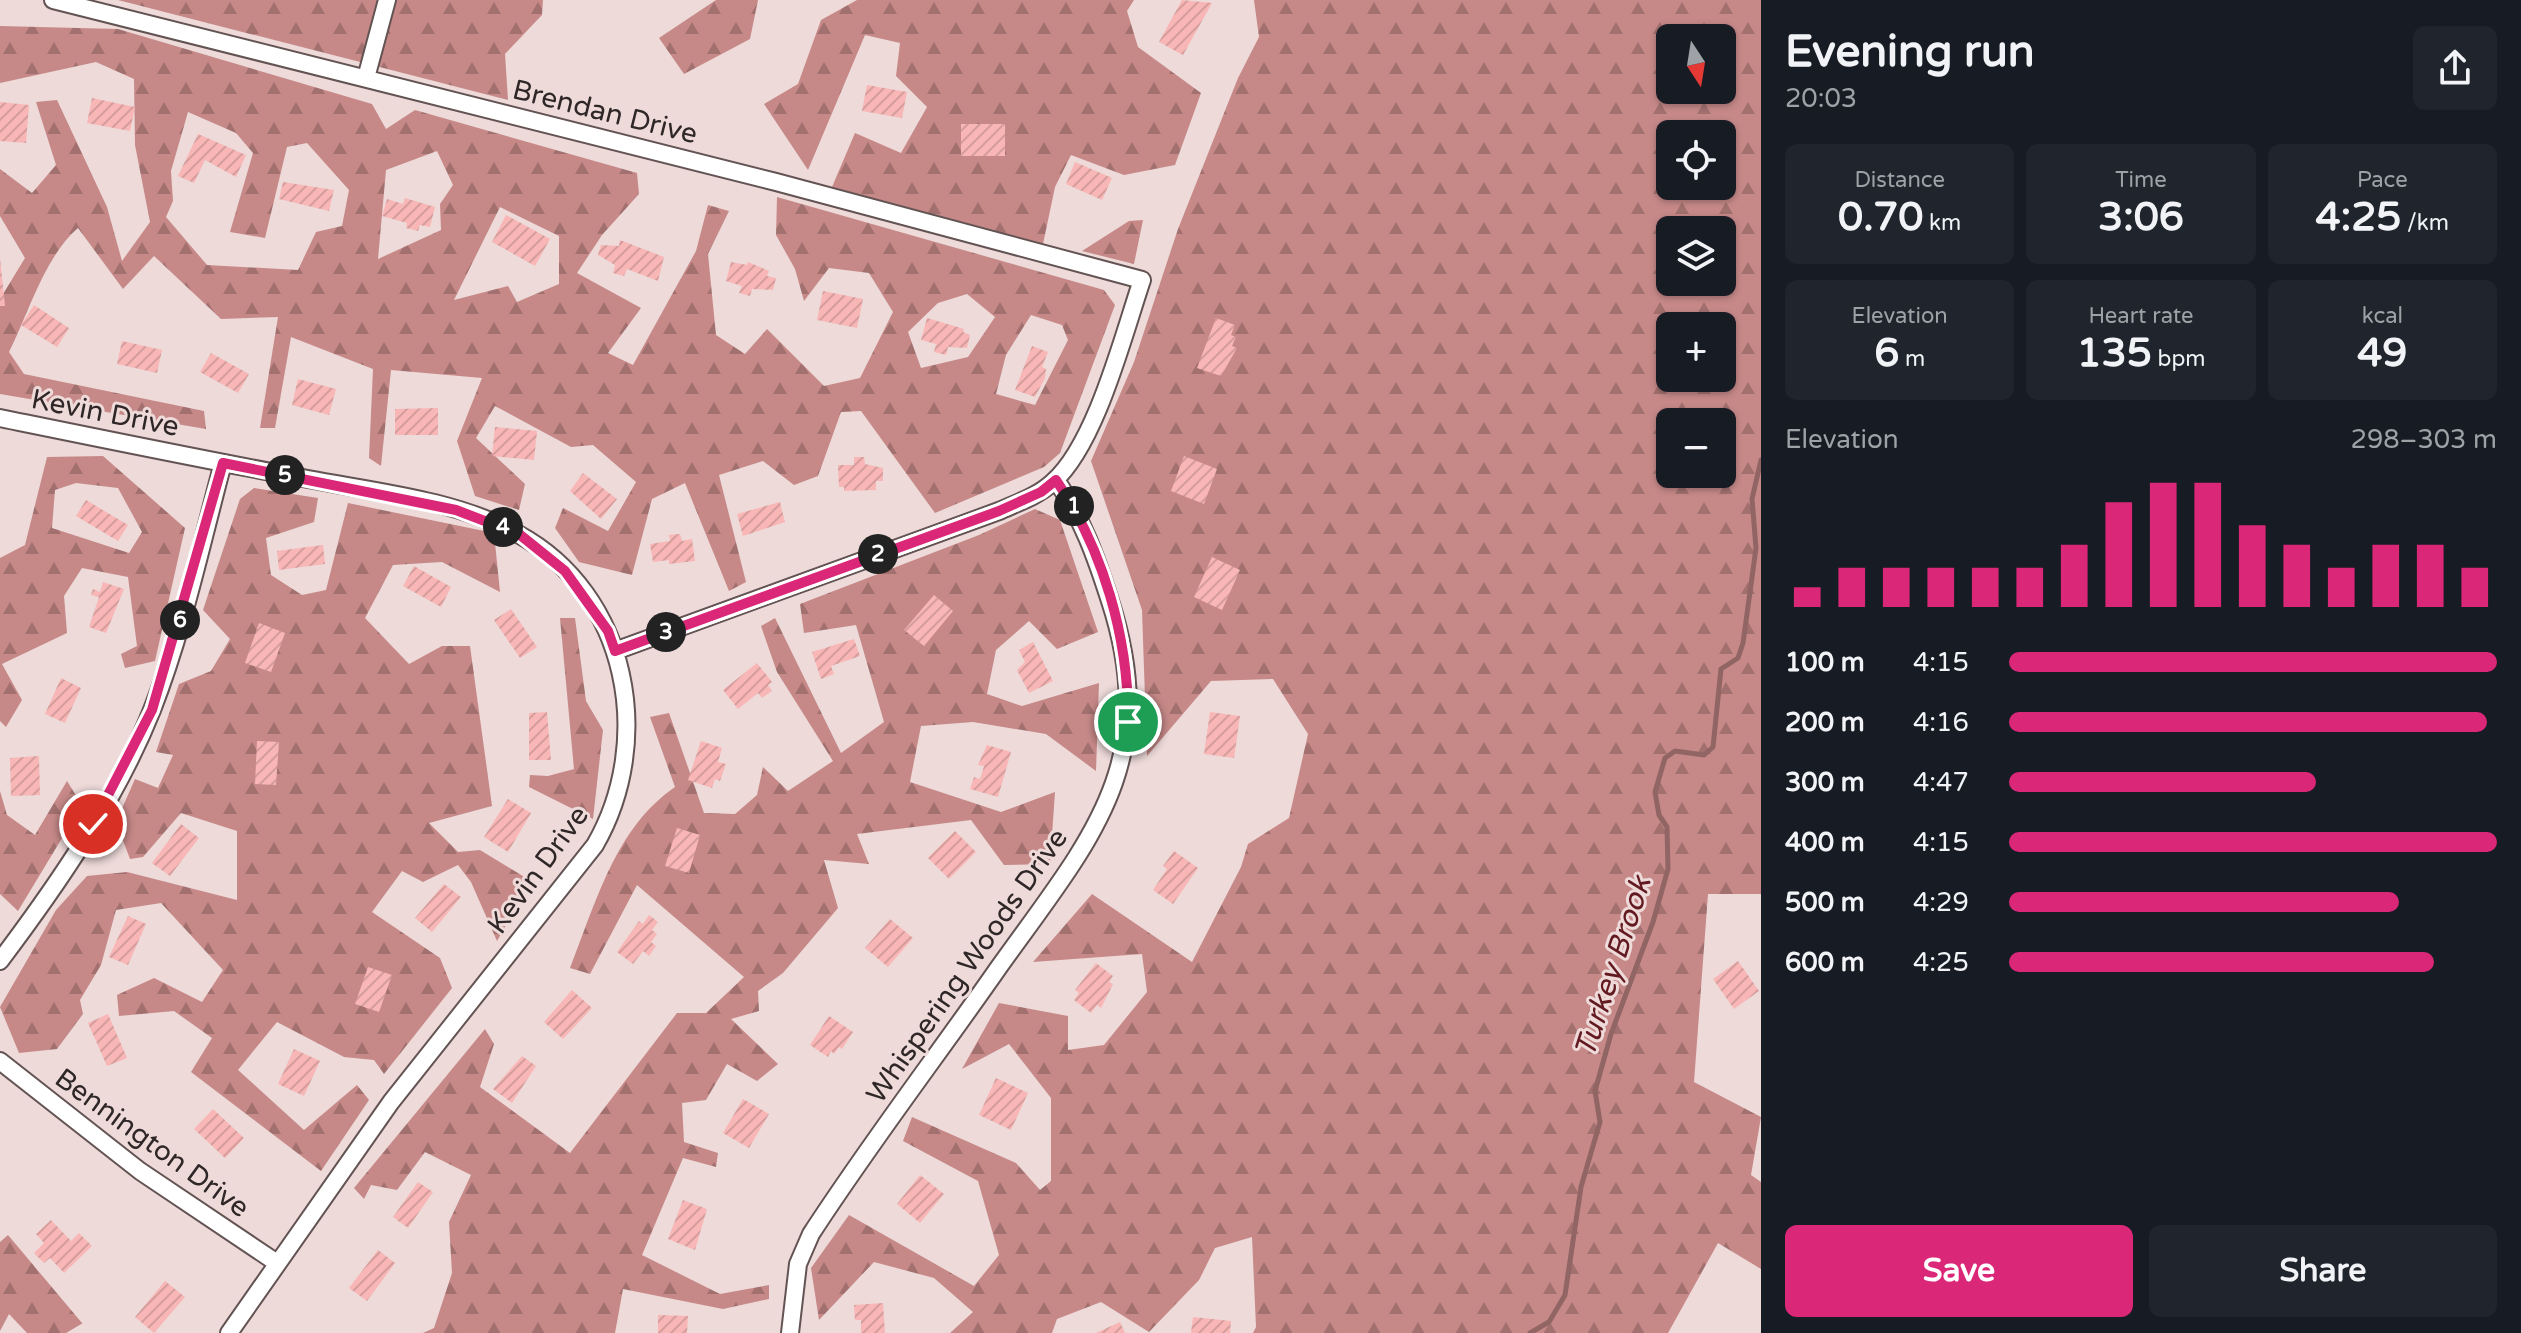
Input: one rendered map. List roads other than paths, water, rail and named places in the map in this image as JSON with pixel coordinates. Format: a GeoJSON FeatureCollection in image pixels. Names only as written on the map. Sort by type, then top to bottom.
{"type":"FeatureCollection","features":[{"type":"Feature","properties":{"kind":"street","name":"Brendan Drive"},"geometry":{"type":"LineString","coordinates":[[53,0],[811,191],[1142,280],[1085,436],[1056,480]]}},
{"type":"Feature","properties":{"kind":"street"},"geometry":{"type":"LineString","coordinates":[[366,78],[387,0]]}},
{"type":"Feature","properties":{"kind":"street","name":"Kevin Drive"},"geometry":{"type":"LineString","coordinates":[[0,418],[456,510],[519,534],[565,571],[602,621],[615,651],[625,689],[627,757],[605,828],[579,868],[391,1102],[229,1333]]}},
{"type":"Feature","properties":{"kind":"street"},"geometry":{"type":"LineString","coordinates":[[0,961],[93,824],[135,748],[165,673],[223,463]]}},
{"type":"Feature","properties":{"kind":"street"},"geometry":{"type":"LineString","coordinates":[[615,651],[999,511],[1041,492],[1056,480]]}},
{"type":"Feature","properties":{"kind":"street","name":"Whispering Woods Drive"},"geometry":{"type":"LineString","coordinates":[[790,1333],[798,1264],[811,1234],[1073,865],[1115,784],[1128,722],[1129,674],[1122,639],[1079,514],[1056,480]]}},
{"type":"Feature","properties":{"kind":"street","name":"Bennington Drive"},"geometry":{"type":"LineString","coordinates":[[0,1061],[140,1171],[277,1263]]}},
{"type":"Feature","properties":{"kind":"waterway","name":"Turkey Brook"},"geometry":{"type":"LineString","coordinates":[[1530,1333],[1549,1322],[1565,1295],[1581,1187],[1600,1122],[1595,1091],[1611,1034],[1653,922],[1668,869],[1667,827],[1659,815],[1655,792],[1665,758],[1675,751],[1704,755],[1713,747],[1721,669],[1738,658],[1743,643],[1756,548],[1752,499],[1761,460]]}}]}
